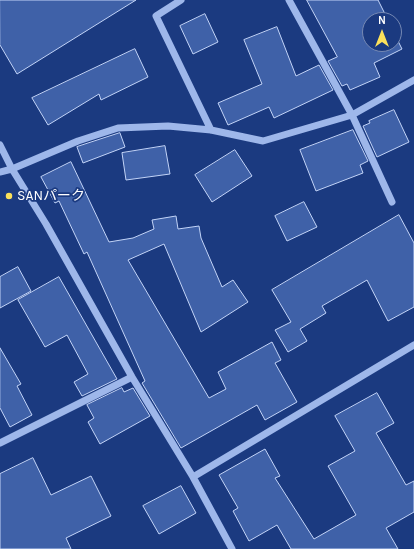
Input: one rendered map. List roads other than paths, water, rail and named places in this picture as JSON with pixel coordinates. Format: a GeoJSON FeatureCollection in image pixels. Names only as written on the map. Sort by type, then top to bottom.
{"type":"FeatureCollection","features":[{"type":"Feature","properties":{"kind":"street"},"geometry":{"type":"LineString","coordinates":[[181,0],[156,16],[211,130]]}},
{"type":"Feature","properties":{"kind":"street"},"geometry":{"type":"LineString","coordinates":[[289,0],[352,115],[392,202]]}},
{"type":"Feature","properties":{"kind":"street"},"geometry":{"type":"LineString","coordinates":[[0,172],[12,169],[78,141],[118,128],[168,126],[211,130],[263,142],[352,115],[414,80]]}},
{"type":"Feature","properties":{"kind":"street"},"geometry":{"type":"LineString","coordinates":[[0,145],[12,169],[46,224],[132,377],[193,477],[232,549]]}},
{"type":"Feature","properties":{"kind":"street"},"geometry":{"type":"LineString","coordinates":[[193,477],[414,345]]}},
{"type":"Feature","properties":{"kind":"street"},"geometry":{"type":"LineString","coordinates":[[0,443],[132,377]]}},
{"type":"Feature","properties":{"kind":"place","name":"SANパーク"},"geometry":{"type":"Point","coordinates":[9,196]}}]}
